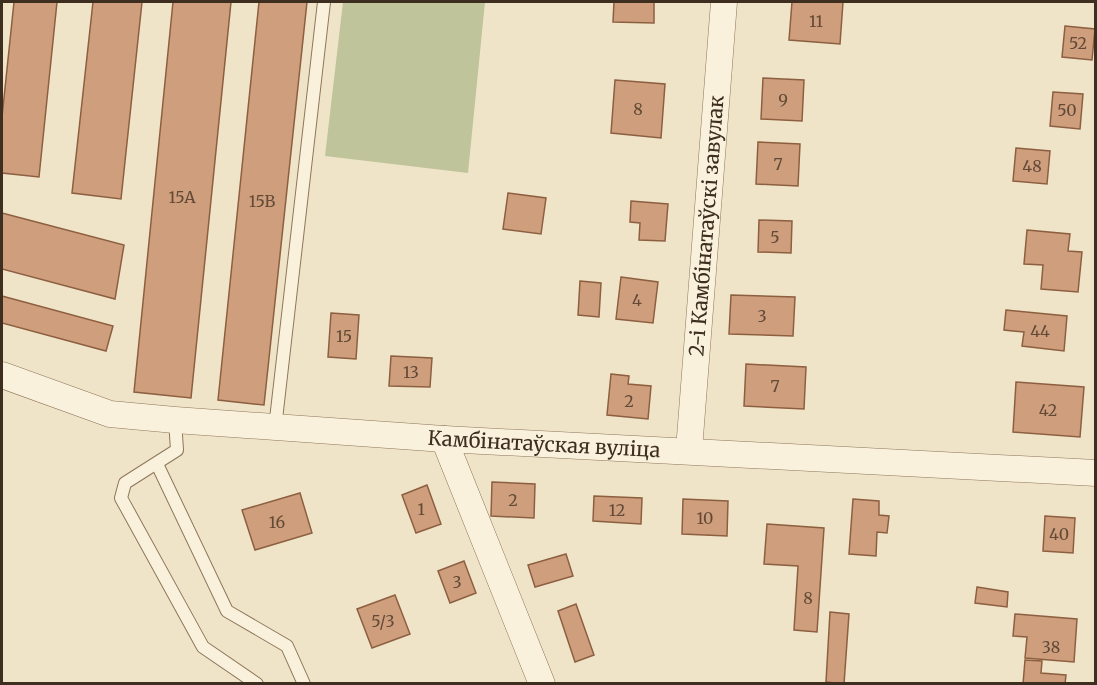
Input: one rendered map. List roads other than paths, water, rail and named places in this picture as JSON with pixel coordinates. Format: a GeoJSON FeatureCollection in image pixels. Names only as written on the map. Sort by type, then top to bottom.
{"type":"FeatureCollection","features":[{"type":"Feature","properties":{"kind":"street","name":"2-і Камбінатаўскі завулак"},"geometry":{"type":"LineString","coordinates":[[689,450],[724,2]]}},
{"type":"Feature","properties":{"kind":"street","name":"Камбінатаўская вуліца"},"geometry":{"type":"LineString","coordinates":[[2,375],[110,414],[175,420],[444,439],[1095,473]]}},
{"type":"Feature","properties":{"kind":"street"},"geometry":{"type":"LineString","coordinates":[[444,439],[542,684]]}},
{"type":"Feature","properties":{"kind":"lane"},"geometry":{"type":"LineString","coordinates":[[275,428],[324,2]]}},
{"type":"Feature","properties":{"kind":"lane"},"geometry":{"type":"LineString","coordinates":[[175,420],[177,450],[125,483],[120,498],[203,647],[258,684]]}},
{"type":"Feature","properties":{"kind":"lane"},"geometry":{"type":"LineString","coordinates":[[157,464],[227,611],[287,646],[304,684]]}}]}
